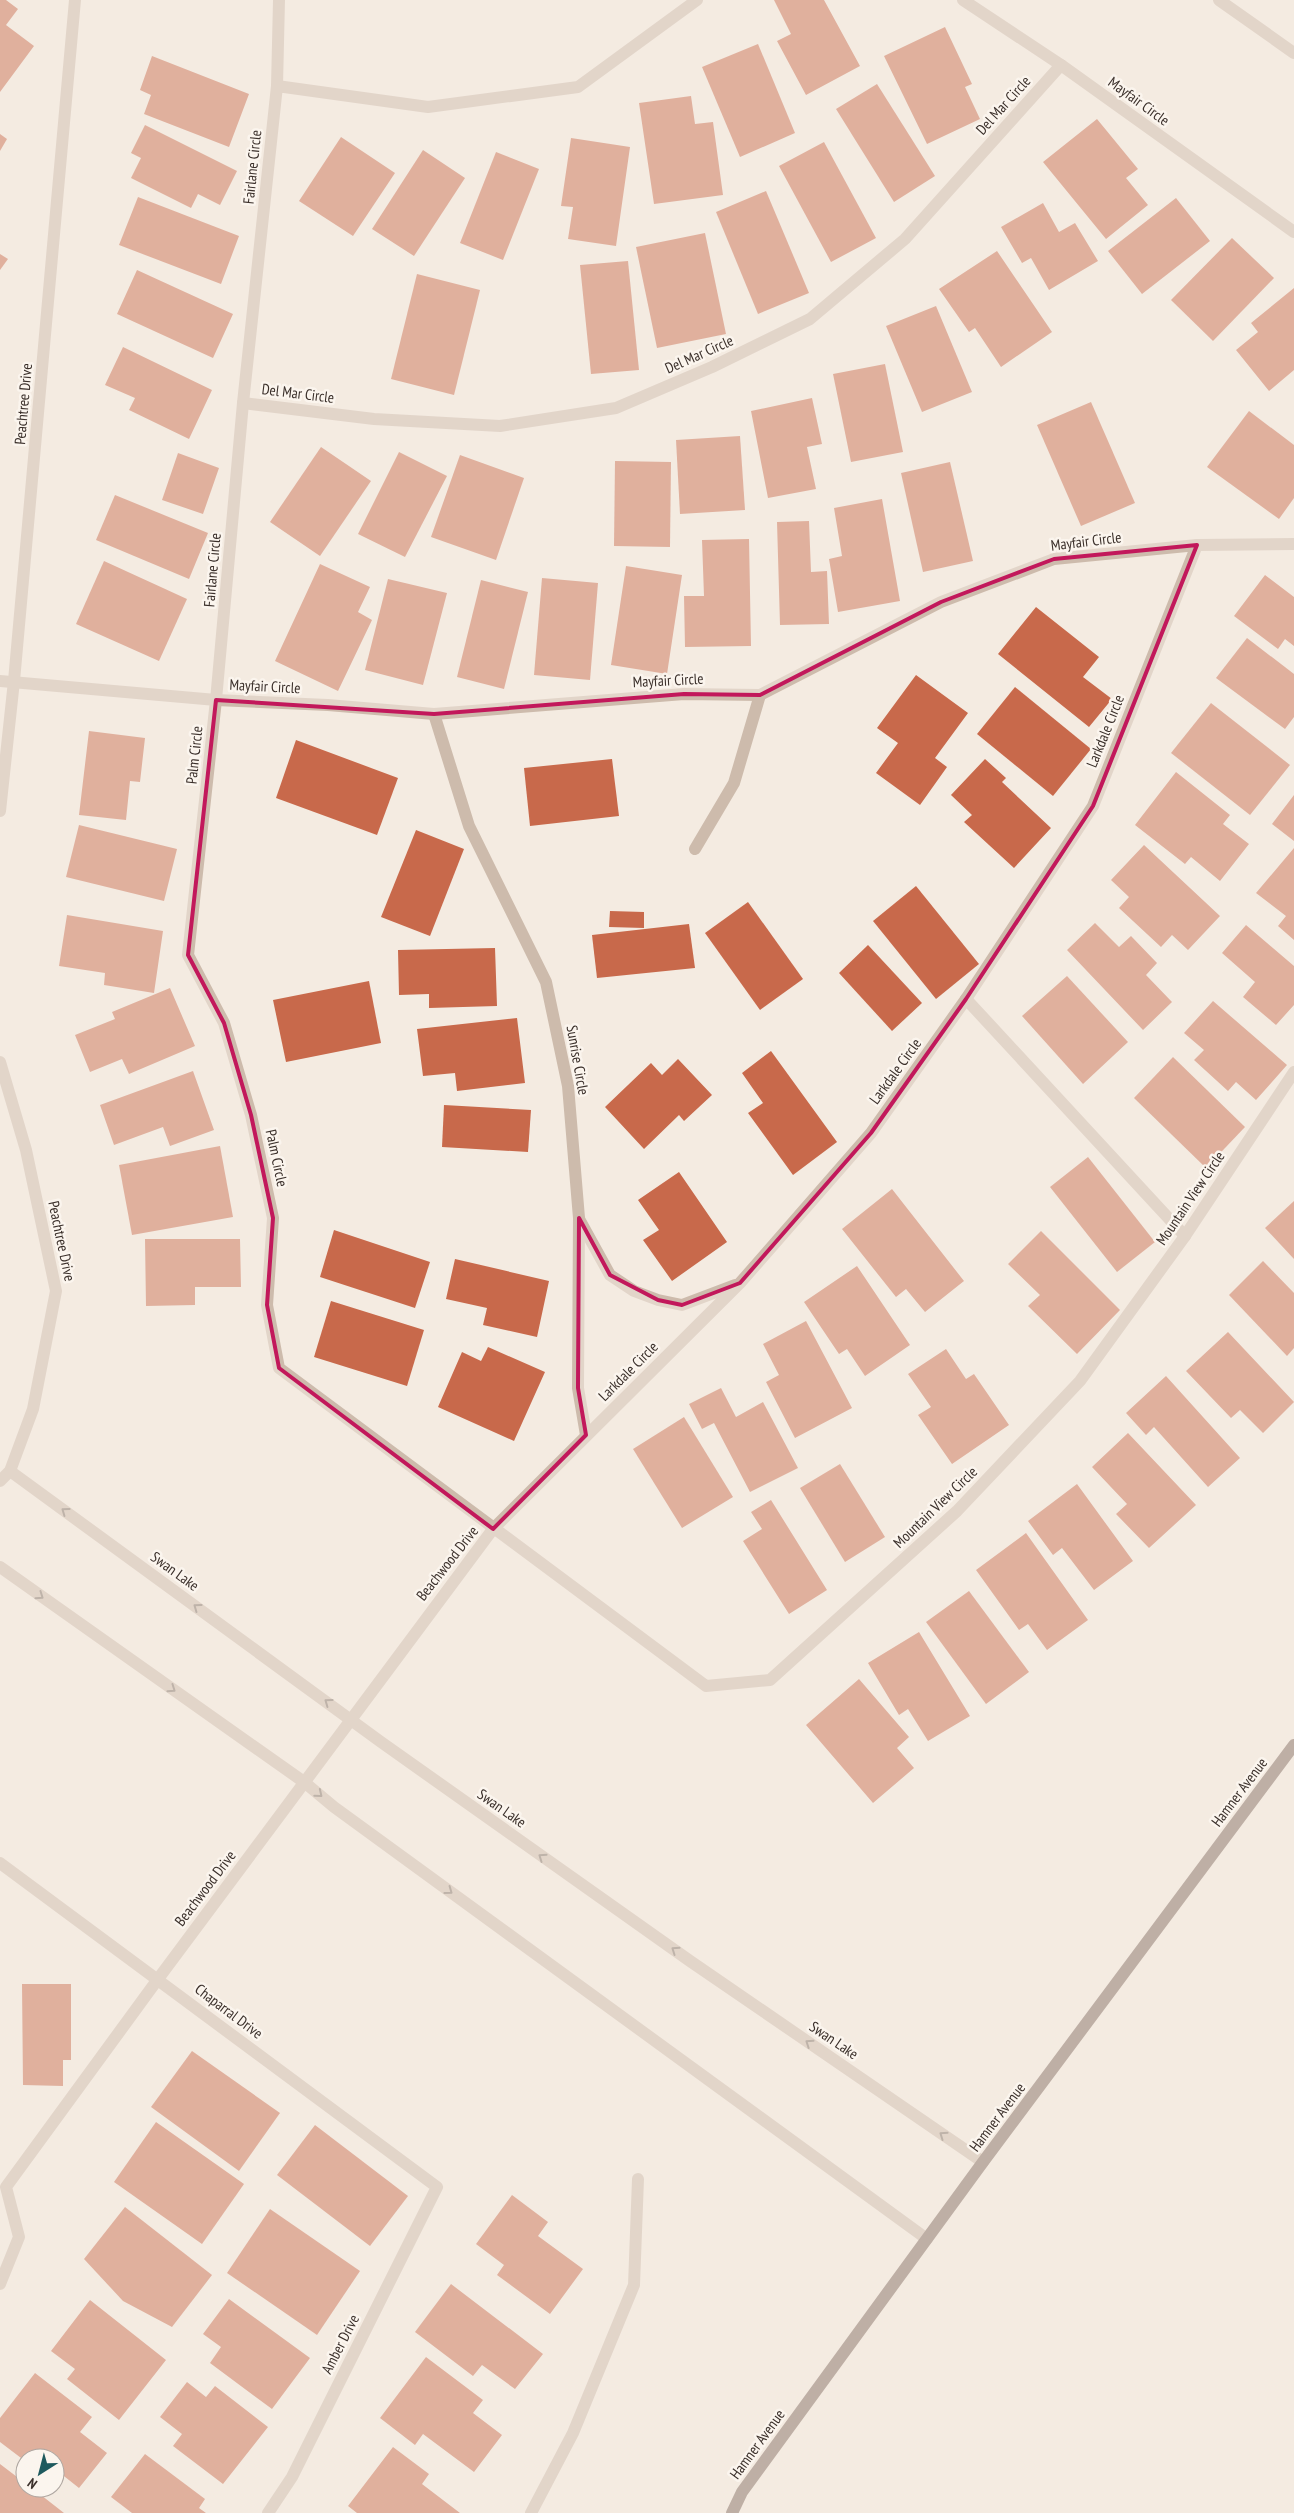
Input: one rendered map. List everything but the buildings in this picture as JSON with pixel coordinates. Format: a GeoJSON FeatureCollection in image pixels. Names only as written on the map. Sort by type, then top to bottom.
{"type":"FeatureCollection","features":[{"type":"Feature","properties":{"kind":"main road","name":"Hamner Avenue"},"geometry":{"type":"LineString","coordinates":[[732,2513],[742,2492],[983,2162],[1294,1745]]}},
{"type":"Feature","properties":{"kind":"street","name":"Peachtree Drive"},"geometry":{"type":"LineString","coordinates":[[0,811],[14,681],[75,0]]}},
{"type":"Feature","properties":{"kind":"street","name":"Fairlane Circle"},"geometry":{"type":"LineString","coordinates":[[216,700],[277,86],[279,0]]}},
{"type":"Feature","properties":{"kind":"street"},"geometry":{"type":"LineString","coordinates":[[277,86],[428,106],[578,88],[697,0]]}},
{"type":"Feature","properties":{"kind":"street","name":"Mayfair Circle"},"geometry":{"type":"LineString","coordinates":[[963,0],[1061,65],[1294,232]]}},
{"type":"Feature","properties":{"kind":"street"},"geometry":{"type":"LineString","coordinates":[[1219,0],[1294,53]]}},
{"type":"Feature","properties":{"kind":"street","name":"Del Mar Circle"},"geometry":{"type":"LineString","coordinates":[[244,403],[374,419],[500,426],[616,408],[712,367],[810,319],[905,238],[1061,65]]}},
{"type":"Feature","properties":{"kind":"street","name":"Mayfair Circle"},"geometry":{"type":"LineString","coordinates":[[0,681],[216,700],[328,705],[434,714],[684,694],[760,695],[941,602],[1054,559],[1197,545],[1294,544]]}},
{"type":"Feature","properties":{"kind":"street","name":"Larkdale Circle"},"geometry":{"type":"LineString","coordinates":[[493,1529],[740,1283],[871,1133],[966,999],[1093,806],[1197,545]]}},
{"type":"Feature","properties":{"kind":"street"},"geometry":{"type":"LineString","coordinates":[[695,849],[734,783],[760,695]]}},
{"type":"Feature","properties":{"kind":"street","name":"Palm Circle"},"geometry":{"type":"LineString","coordinates":[[216,700],[188,955],[224,1023],[251,1115],[273,1218],[267,1305],[279,1368],[493,1529]]}},
{"type":"Feature","properties":{"kind":"street","name":"Sunrise Circle"},"geometry":{"type":"LineString","coordinates":[[434,714],[469,826],[546,982],[568,1086],[579,1218],[578,1388],[586,1435]]}},
{"type":"Feature","properties":{"kind":"street"},"geometry":{"type":"LineString","coordinates":[[966,999],[1185,1236]]}},
{"type":"Feature","properties":{"kind":"street","name":"Peachtree Drive"},"geometry":{"type":"LineString","coordinates":[[0,1062],[26,1150],[56,1291],[33,1409],[10,1471],[0,1481]]}},
{"type":"Feature","properties":{"kind":"street","name":"Mountain View Circle"},"geometry":{"type":"LineString","coordinates":[[493,1529],[706,1686],[770,1680],[957,1511],[1080,1381],[1185,1236],[1294,1072]]}},
{"type":"Feature","properties":{"kind":"street"},"geometry":{"type":"LineString","coordinates":[[579,1218],[610,1276],[634,1291],[658,1300],[682,1305],[740,1283]]}},
{"type":"Feature","properties":{"kind":"street","name":"Swan Lake"},"geometry":{"type":"LineString","coordinates":[[10,1471],[351,1719],[690,1961],[983,2162]]}},
{"type":"Feature","properties":{"kind":"street","name":"Beachwood Drive"},"geometry":{"type":"LineString","coordinates":[[0,2284],[19,2237],[3,2186],[493,1529]]}},
{"type":"Feature","properties":{"kind":"street"},"geometry":{"type":"LineString","coordinates":[[0,1567],[304,1782],[342,1813],[927,2239]]}},
{"type":"Feature","properties":{"kind":"street","name":"Chaparral Drive"},"geometry":{"type":"LineString","coordinates":[[0,1863],[437,2187]]}},
{"type":"Feature","properties":{"kind":"street"},"geometry":{"type":"LineString","coordinates":[[531,2513],[573,2434],[634,2285],[638,2179]]}},
{"type":"Feature","properties":{"kind":"street","name":"Amber Drive"},"geometry":{"type":"LineString","coordinates":[[268,2513],[292,2477],[437,2187]]}},
{"type":"Feature","properties":{"kind":"highlighted area"},"geometry":{"type":"Polygon","coordinates":[[[1197,545],[1093,806],[966,999],[871,1133],[740,1283],[682,1305],[658,1300],[610,1275],[579,1218],[578,1388],[586,1435],[493,1529],[279,1368],[267,1305],[273,1218],[251,1115],[224,1023],[188,955],[216,700],[434,714],[684,694],[760,695],[941,602],[1054,559],[1197,545]]]}}]}
